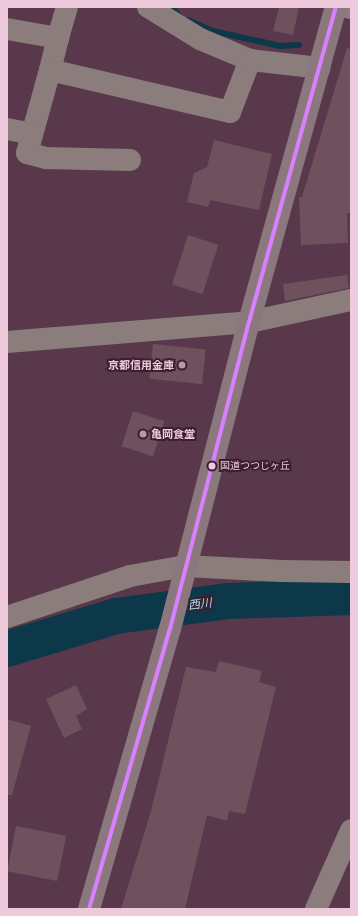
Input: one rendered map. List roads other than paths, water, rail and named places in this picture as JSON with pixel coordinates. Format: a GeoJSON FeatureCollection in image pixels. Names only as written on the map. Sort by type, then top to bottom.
{"type":"FeatureCollection","features":[{"type":"Feature","properties":{"kind":"highway"},"geometry":{"type":"LineString","coordinates":[[90,909],[170,629],[249,322],[336,7]]}},
{"type":"Feature","properties":{"kind":"street"},"geometry":{"type":"LineString","coordinates":[[67,7],[27,153],[46,158],[130,160]]}},
{"type":"Feature","properties":{"kind":"street"},"geometry":{"type":"LineString","coordinates":[[148,7],[200,39],[250,60],[320,68]]}},
{"type":"Feature","properties":{"kind":"street"},"geometry":{"type":"LineString","coordinates":[[347,7],[351,8]]}},
{"type":"Feature","properties":{"kind":"street"},"geometry":{"type":"LineString","coordinates":[[7,28],[58,38]]}},
{"type":"Feature","properties":{"kind":"street"},"geometry":{"type":"LineString","coordinates":[[50,70],[230,112],[250,60]]}},
{"type":"Feature","properties":{"kind":"street"},"geometry":{"type":"LineString","coordinates":[[7,129],[32,134]]}},
{"type":"Feature","properties":{"kind":"street"},"geometry":{"type":"LineString","coordinates":[[7,342],[249,322],[351,300]]}},
{"type":"Feature","properties":{"kind":"street"},"geometry":{"type":"LineString","coordinates":[[7,617],[130,576],[282,571],[351,572]]}},
{"type":"Feature","properties":{"kind":"street"},"geometry":{"type":"LineString","coordinates":[[316,909],[351,830]]}},
{"type":"Feature","properties":{"kind":"waterway"},"geometry":{"type":"LineString","coordinates":[[172,7],[180,17]]}},
{"type":"Feature","properties":{"kind":"waterway"},"geometry":{"type":"LineString","coordinates":[[188,20],[213,31],[280,46],[299,45]]}},
{"type":"Feature","properties":{"kind":"waterway","name":"西川"},"geometry":{"type":"LineString","coordinates":[[7,649],[116,616],[229,601],[351,597]]}},
{"type":"Feature","properties":{"kind":"place","name":"京都信用金庫"},"geometry":{"type":"Point","coordinates":[182,365]}},
{"type":"Feature","properties":{"kind":"place","name":"亀岡食堂"},"geometry":{"type":"Point","coordinates":[143,434]}},
{"type":"Feature","properties":{"kind":"place","name":"国道つつじヶ丘"},"geometry":{"type":"Point","coordinates":[212,466]}}]}
